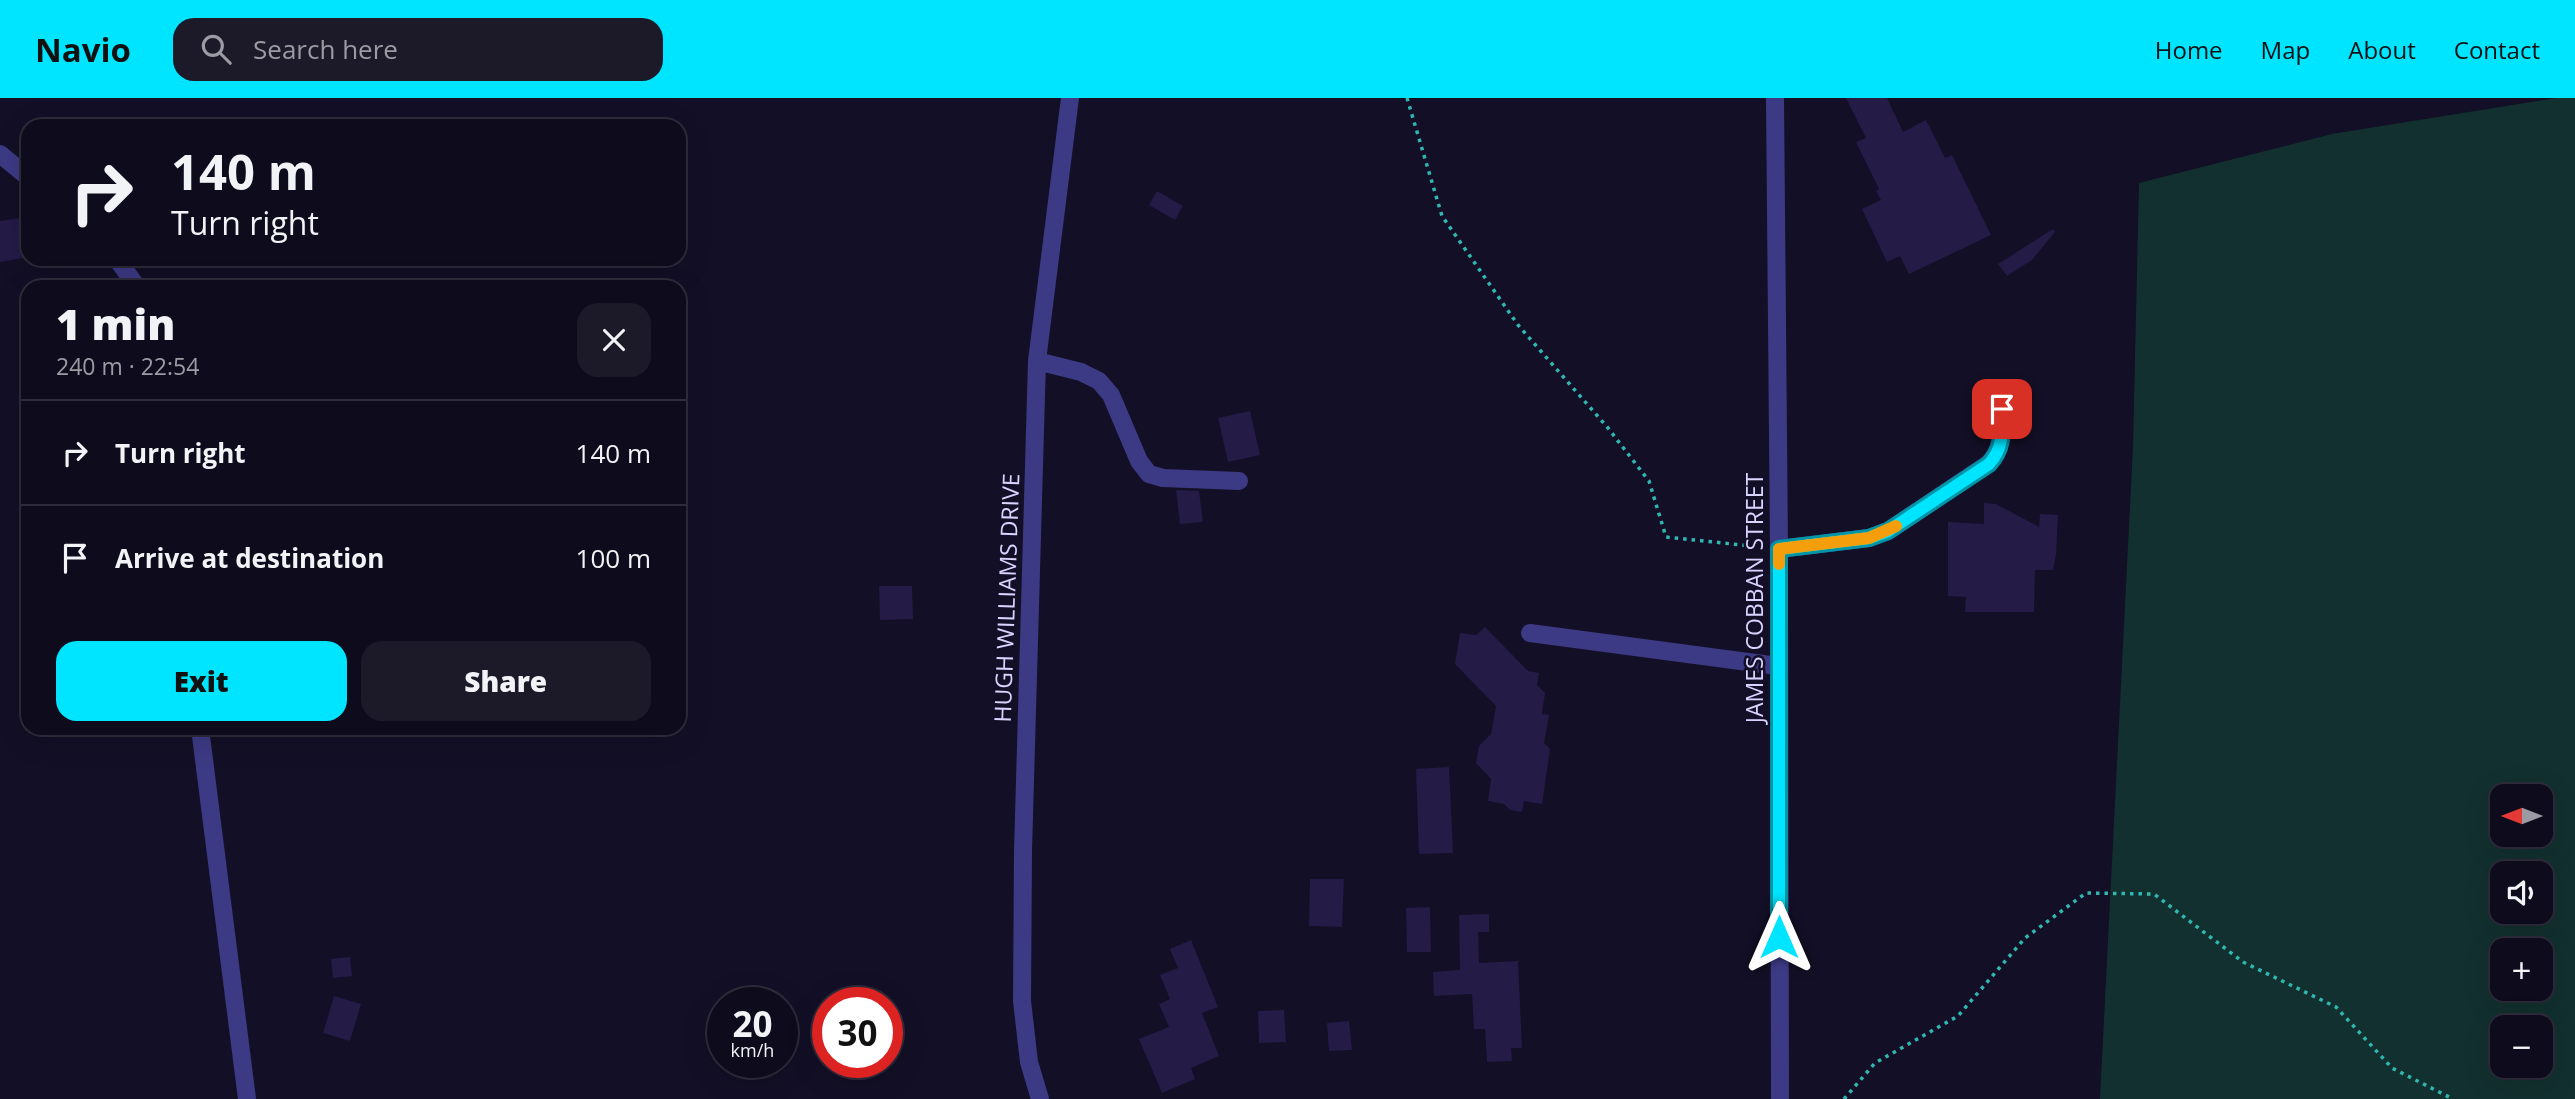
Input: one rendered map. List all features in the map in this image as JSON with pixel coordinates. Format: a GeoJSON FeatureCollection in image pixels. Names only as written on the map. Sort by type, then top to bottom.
{"type":"FeatureCollection","features":[{"type":"Feature","properties":{"kind":"street","name":"HUGH WILLIAMS DRIVE"},"geometry":{"type":"LineString","coordinates":[[1040,1099],[1029,1062],[1021,1001],[1037,361],[1070,98]]}},
{"type":"Feature","properties":{"kind":"street","name":"JAMES COBBAN STREET"},"geometry":{"type":"LineString","coordinates":[[1775,98],[1780,1099]]}},
{"type":"Feature","properties":{"kind":"street"},"geometry":{"type":"LineString","coordinates":[[0,154],[21,171]]}},
{"type":"Feature","properties":{"kind":"street"},"geometry":{"type":"LineString","coordinates":[[1037,361],[1080,372],[1099,381],[1111,395],[1139,461],[1149,474],[1163,478],[1239,481]]}},
{"type":"Feature","properties":{"kind":"street"},"geometry":{"type":"LineString","coordinates":[[1779,549],[1869,538],[1888,531],[1989,464],[1997,454],[2001,442],[2002,409]]}},
{"type":"Feature","properties":{"kind":"street"},"geometry":{"type":"LineString","coordinates":[[1530,633],[1778,666]]}},
{"type":"Feature","properties":{"kind":"street"},"geometry":{"type":"LineString","coordinates":[[201,735],[247,1099]]}},
{"type":"Feature","properties":{"kind":"path"},"geometry":{"type":"LineString","coordinates":[[1407,98],[1441,216],[1518,325],[1608,428],[1649,481],[1667,537],[1779,549]]}},
{"type":"Feature","properties":{"kind":"path"},"geometry":{"type":"LineString","coordinates":[[1844,1099],[1875,1063],[1958,1016],[2025,938],[2085,893],[2154,894],[2243,962],[2336,1006],[2392,1068],[2453,1099]]}},
{"type":"Feature","properties":{"kind":"green space"},"geometry":{"type":"Polygon","coordinates":[[[2556,98],[2575,98],[2575,1099],[2100,1099],[2133,447],[2139,183],[2332,134],[2556,98]]]}},
{"type":"Feature","properties":{"kind":"building"},"geometry":{"type":"Polygon","coordinates":[[[1846,98],[1887,98],[1903,132],[1926,120],[1945,158],[1952,155],[1991,235],[1909,274],[1900,256],[1887,262],[1862,209],[1881,200],[1876,191],[1879,189],[1856,142],[1866,138],[1846,98]]]}},
{"type":"Feature","properties":{"kind":"building"},"geometry":{"type":"Polygon","coordinates":[[[1157,191],[1183,206],[1175,220],[1149,205],[1157,191]]]}},
{"type":"Feature","properties":{"kind":"building"},"geometry":{"type":"Polygon","coordinates":[[[21,218],[21,258],[0,262],[0,221],[21,218]]]}},
{"type":"Feature","properties":{"kind":"building"},"geometry":{"type":"Polygon","coordinates":[[[2053,229],[2055,232],[2032,260],[2007,276],[1998,264],[2053,229]]]}},
{"type":"Feature","properties":{"kind":"building"},"geometry":{"type":"Polygon","coordinates":[[[1250,411],[1260,455],[1228,462],[1218,418],[1250,411]]]}},
{"type":"Feature","properties":{"kind":"building"},"geometry":{"type":"Polygon","coordinates":[[[1176,490],[1199,491],[1203,522],[1180,524],[1176,490]]]}},
{"type":"Feature","properties":{"kind":"building"},"geometry":{"type":"Polygon","coordinates":[[[1984,503],[1996,504],[2039,527],[2040,514],[2058,515],[2053,570],[2035,570],[2034,612],[1965,612],[1966,597],[1948,596],[1948,522],[1984,524],[1984,503]]]}},
{"type":"Feature","properties":{"kind":"building"},"geometry":{"type":"Polygon","coordinates":[[[879,586],[912,586],[913,619],[880,620],[879,586]]]}},
{"type":"Feature","properties":{"kind":"building"},"geometry":{"type":"Polygon","coordinates":[[[1485,627],[1528,671],[1539,673],[1537,685],[1545,693],[1542,714],[1549,715],[1544,743],[1550,749],[1542,804],[1524,801],[1522,812],[1488,801],[1491,779],[1476,763],[1479,746],[1491,734],[1496,706],[1455,664],[1460,633],[1476,635],[1485,627]]]}},
{"type":"Feature","properties":{"kind":"building"},"geometry":{"type":"Polygon","coordinates":[[[1449,767],[1453,853],[1419,854],[1416,769],[1449,767]]]}},
{"type":"Feature","properties":{"kind":"building"},"geometry":{"type":"Polygon","coordinates":[[[1310,879],[1344,879],[1342,927],[1309,926],[1310,879]]]}},
{"type":"Feature","properties":{"kind":"building"},"geometry":{"type":"Polygon","coordinates":[[[1430,907],[1431,952],[1407,952],[1406,908],[1430,907]]]}},
{"type":"Feature","properties":{"kind":"building"},"geometry":{"type":"Polygon","coordinates":[[[1489,914],[1489,932],[1478,932],[1479,963],[1518,961],[1522,1048],[1511,1048],[1512,1061],[1487,1062],[1485,1029],[1474,1029],[1472,994],[1434,996],[1433,972],[1460,970],[1459,915],[1489,914]]]}},
{"type":"Feature","properties":{"kind":"building"},"geometry":{"type":"Polygon","coordinates":[[[1191,940],[1218,1007],[1202,1013],[1219,1056],[1191,1068],[1195,1079],[1162,1093],[1139,1039],[1169,1027],[1159,1004],[1170,999],[1160,975],[1178,968],[1170,949],[1191,940]]]}},
{"type":"Feature","properties":{"kind":"building"},"geometry":{"type":"Polygon","coordinates":[[[350,957],[352,976],[333,978],[331,959],[350,957]]]}},
{"type":"Feature","properties":{"kind":"building"},"geometry":{"type":"Polygon","coordinates":[[[334,996],[361,1004],[350,1041],[323,1033],[334,996]]]}},
{"type":"Feature","properties":{"kind":"building"},"geometry":{"type":"Polygon","coordinates":[[[1284,1010],[1286,1042],[1259,1043],[1258,1011],[1284,1010]]]}},
{"type":"Feature","properties":{"kind":"building"},"geometry":{"type":"Polygon","coordinates":[[[1349,1021],[1352,1050],[1329,1051],[1327,1023],[1349,1021]]]}},
{"type":"Feature","properties":{"kind":"slow traffic"},"geometry":{"type":"LineString","coordinates":[[1779,564],[1779,549],[1869,538],[1896,526]]}},
{"type":"Feature","properties":{"kind":"route"},"geometry":{"type":"LineString","coordinates":[[1779,937],[1779,549],[1869,538],[1888,531],[1989,464],[1997,454],[2001,442],[2002,409]]}}]}
